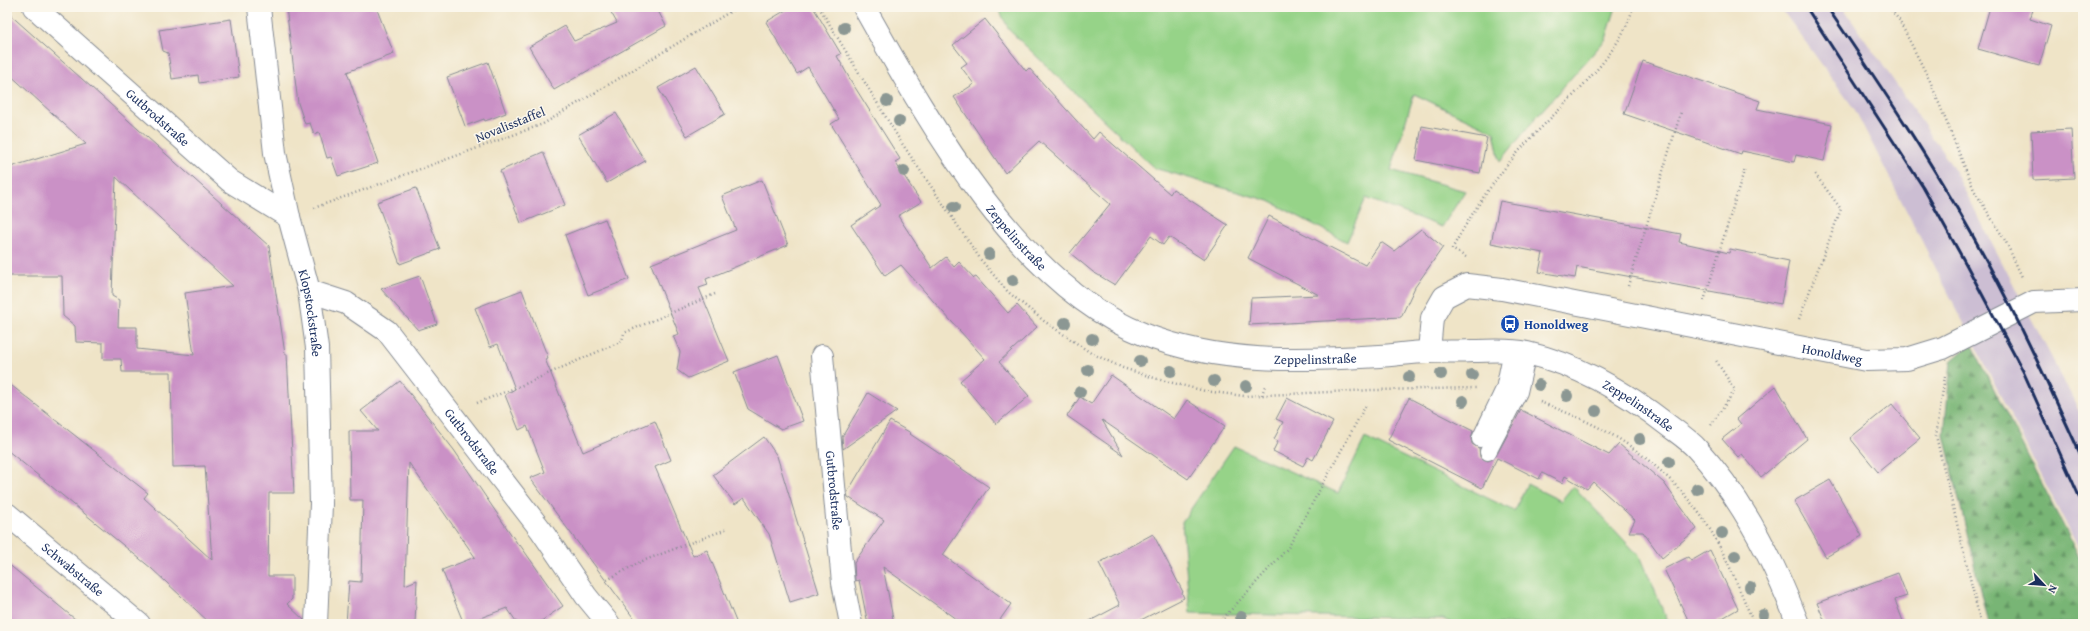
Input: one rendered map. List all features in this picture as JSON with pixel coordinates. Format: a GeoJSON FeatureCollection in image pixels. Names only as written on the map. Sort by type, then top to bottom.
{"type":"FeatureCollection","features":[{"type":"Feature","properties":{"kind":"street","name":"Gutbrodstraße"},"geometry":{"type":"LineString","coordinates":[[34,7],[230,181],[289,217]]}},
{"type":"Feature","properties":{"kind":"street","name":"Klopstockstraße"},"geometry":{"type":"LineString","coordinates":[[259,7],[275,153],[289,217],[309,291],[316,348],[321,504],[316,624]]}},
{"type":"Feature","properties":{"kind":"street","name":"Zeppelinstraße"},"geometry":{"type":"LineString","coordinates":[[864,7],[914,96],[985,201],[1045,270],[1092,308],[1141,334],[1198,352],[1276,360],[1382,356],[1429,352],[1520,352],[1561,363],[1602,380],[1650,411],[1696,448],[1749,519],[1780,577],[1798,624]]}},
{"type":"Feature","properties":{"kind":"street","name":"Honoldweg"},"geometry":{"type":"LineString","coordinates":[[1429,352],[1431,325],[1436,311],[1444,297],[1467,285],[1502,289],[1866,360],[1906,359],[1943,348],[2034,302],[2083,300]]}},
{"type":"Feature","properties":{"kind":"street","name":"Gutbrodstraße"},"geometry":{"type":"LineString","coordinates":[[309,291],[346,303],[387,331],[541,530],[586,596],[609,624]]}},
{"type":"Feature","properties":{"kind":"street","name":"Gutbrodstraße"},"geometry":{"type":"LineString","coordinates":[[822,356],[843,583],[851,624]]}},
{"type":"Feature","properties":{"kind":"street","name":"Schwabstraße"},"geometry":{"type":"LineString","coordinates":[[7,514],[139,624]]}},
{"type":"Feature","properties":{"kind":"lane"},"geometry":{"type":"LineString","coordinates":[[1484,445],[1519,392],[1520,352]]}},
{"type":"Feature","properties":{"kind":"path","name":"Novalisstaffel"},"geometry":{"type":"LineString","coordinates":[[318,207],[543,124],[738,7]]}},
{"type":"Feature","properties":{"kind":"path"},"geometry":{"type":"LineString","coordinates":[[1468,258],[1452,249],[1471,213],[1518,152],[1611,54],[1630,18],[1634,7]]}},
{"type":"Feature","properties":{"kind":"path"},"geometry":{"type":"LineString","coordinates":[[1889,7],[1899,20],[1930,81],[1974,190],[2006,242],[2034,302]]}},
{"type":"Feature","properties":{"kind":"path"},"geometry":{"type":"LineString","coordinates":[[1620,313],[1681,112]]}},
{"type":"Feature","properties":{"kind":"path"},"geometry":{"type":"LineString","coordinates":[[1702,308],[1745,168]]}},
{"type":"Feature","properties":{"kind":"path"},"geometry":{"type":"LineString","coordinates":[[1789,346],[1841,209],[1815,174]]}},
{"type":"Feature","properties":{"kind":"path"},"geometry":{"type":"LineString","coordinates":[[476,404],[622,341],[624,333],[715,294]]}},
{"type":"Feature","properties":{"kind":"path"},"geometry":{"type":"LineString","coordinates":[[1943,348],[1945,377],[1936,436],[1981,624]]}},
{"type":"Feature","properties":{"kind":"path"},"geometry":{"type":"LineString","coordinates":[[1709,429],[1735,390],[1711,354]]}},
{"type":"Feature","properties":{"kind":"path"},"geometry":{"type":"LineString","coordinates":[[1262,395],[1267,383]]}},
{"type":"Feature","properties":{"kind":"path"},"geometry":{"type":"LineString","coordinates":[[1218,624],[1288,548],[1366,405]]}},
{"type":"Feature","properties":{"kind":"path"},"geometry":{"type":"LineString","coordinates":[[610,578],[640,562],[727,529]]}},
{"type":"Feature","properties":{"kind":"shaded area"},"geometry":{"type":"Polygon","coordinates":[[[1780,7],[1843,7],[1952,166],[2083,418],[2083,557],[1855,110],[1780,7]]]}},
{"type":"Feature","properties":{"kind":"green space"},"geometry":{"type":"Polygon","coordinates":[[[998,7],[1616,7],[1606,39],[1538,115],[1500,162],[1494,132],[1414,94],[1391,170],[1465,191],[1442,227],[1366,198],[1347,242],[1269,201],[1154,168],[1009,30],[998,7]]]}},
{"type":"Feature","properties":{"kind":"green space"},"geometry":{"type":"Polygon","coordinates":[[[1971,344],[2083,564],[2083,624],[1988,624],[1944,435],[1951,361],[1971,344]]]}},
{"type":"Feature","properties":{"kind":"green space"},"geometry":{"type":"Polygon","coordinates":[[[1365,438],[1514,511],[1527,484],[1561,501],[1573,486],[1641,558],[1669,624],[1454,624],[1443,619],[1190,613],[1182,522],[1234,446],[1338,493],[1365,438]]]}},
{"type":"Feature","properties":{"kind":"building"},"geometry":{"type":"Polygon","coordinates":[[[286,7],[376,7],[394,54],[347,72],[378,163],[338,176],[331,157],[327,158],[319,132],[314,134],[310,123],[305,124],[298,103],[286,7]]]}},
{"type":"Feature","properties":{"kind":"building"},"geometry":{"type":"Polygon","coordinates":[[[608,7],[656,7],[666,26],[554,90],[529,47],[565,26],[574,41],[617,23],[608,7]]]}},
{"type":"Feature","properties":{"kind":"building"},"geometry":{"type":"Polygon","coordinates":[[[791,7],[813,7],[841,54],[837,56],[851,81],[900,159],[895,162],[921,202],[898,216],[932,268],[946,257],[954,267],[959,262],[974,278],[976,277],[1008,313],[1017,305],[1037,327],[999,362],[1029,396],[996,424],[960,381],[985,359],[901,265],[885,276],[851,225],[881,205],[831,124],[839,119],[808,67],[797,74],[766,22],[791,7]]]}},
{"type":"Feature","properties":{"kind":"building"},"geometry":{"type":"Polygon","coordinates":[[[1990,7],[2034,7],[2030,19],[2051,26],[2039,66],[1978,49],[1990,7]]]}},
{"type":"Feature","properties":{"kind":"building"},"geometry":{"type":"Polygon","coordinates":[[[7,12],[269,246],[285,354],[287,354],[294,493],[269,493],[268,576],[292,576],[292,599],[287,604],[304,620],[304,624],[211,624],[151,568],[7,450],[7,382],[148,493],[144,498],[212,560],[205,466],[173,467],[171,372],[122,372],[121,359],[103,359],[103,343],[76,342],[75,326],[63,316],[62,276],[7,276],[7,168],[86,144],[7,72],[7,12]],[[116,177],[112,296],[119,300],[118,327],[137,327],[137,349],[194,355],[185,293],[233,286],[116,177]]]}},
{"type":"Feature","properties":{"kind":"building"},"geometry":{"type":"Polygon","coordinates":[[[231,19],[239,77],[199,83],[198,75],[172,79],[168,53],[163,51],[159,30],[231,19]]]}},
{"type":"Feature","properties":{"kind":"building"},"geometry":{"type":"Polygon","coordinates":[[[985,19],[1026,71],[1029,68],[1093,139],[1099,132],[1170,194],[1173,189],[1228,225],[1204,260],[1169,237],[1163,245],[1151,236],[1115,285],[1093,272],[1070,253],[1110,204],[1039,141],[1005,173],[954,97],[974,84],[961,67],[967,63],[953,45],[985,19]]]}},
{"type":"Feature","properties":{"kind":"building"},"geometry":{"type":"Polygon","coordinates":[[[1643,61],[1760,101],[1757,109],[1832,124],[1824,161],[1796,155],[1794,162],[1742,151],[1741,154],[1624,114],[1643,61]]]}},
{"type":"Feature","properties":{"kind":"building"},"geometry":{"type":"Polygon","coordinates":[[[488,62],[506,113],[485,121],[484,119],[465,126],[447,77],[488,62]]]}},
{"type":"Feature","properties":{"kind":"building"},"geometry":{"type":"Polygon","coordinates":[[[696,66],[725,114],[687,136],[658,88],[696,66]]]}},
{"type":"Feature","properties":{"kind":"building"},"geometry":{"type":"Polygon","coordinates":[[[616,113],[645,161],[607,183],[578,135],[616,113]]]}},
{"type":"Feature","properties":{"kind":"building"},"geometry":{"type":"Polygon","coordinates":[[[1422,126],[1487,138],[1480,173],[1416,160],[1422,126]]]}},
{"type":"Feature","properties":{"kind":"building"},"geometry":{"type":"Polygon","coordinates":[[[2071,129],[2074,178],[2033,180],[2031,131],[2071,129]]]}},
{"type":"Feature","properties":{"kind":"building"},"geometry":{"type":"Polygon","coordinates":[[[543,152],[565,205],[521,223],[500,171],[543,152]]]}},
{"type":"Feature","properties":{"kind":"building"},"geometry":{"type":"Polygon","coordinates":[[[762,180],[788,245],[706,279],[708,285],[699,288],[729,361],[688,378],[677,370],[680,352],[673,336],[679,334],[651,264],[736,230],[722,196],[762,180]]]}},
{"type":"Feature","properties":{"kind":"building"},"geometry":{"type":"Polygon","coordinates":[[[416,188],[440,249],[400,264],[377,202],[416,188]]]}},
{"type":"Feature","properties":{"kind":"building"},"geometry":{"type":"Polygon","coordinates":[[[1500,201],[1681,234],[1679,242],[1729,253],[1730,249],[1789,261],[1781,304],[1577,267],[1575,278],[1539,272],[1543,253],[1491,243],[1500,201]]]}},
{"type":"Feature","properties":{"kind":"building"},"geometry":{"type":"Polygon","coordinates":[[[1269,216],[1365,265],[1381,242],[1394,251],[1421,229],[1443,247],[1415,287],[1401,317],[1249,325],[1251,298],[1319,295],[1248,258],[1269,216]]]}},
{"type":"Feature","properties":{"kind":"building"},"geometry":{"type":"Polygon","coordinates":[[[605,219],[629,279],[588,295],[565,235],[605,219]]]}},
{"type":"Feature","properties":{"kind":"building"},"geometry":{"type":"Polygon","coordinates":[[[420,276],[437,324],[418,330],[381,289],[420,276]]]}},
{"type":"Feature","properties":{"kind":"building"},"geometry":{"type":"Polygon","coordinates":[[[522,290],[548,358],[545,359],[583,452],[655,421],[671,460],[655,467],[693,556],[707,550],[737,624],[638,624],[530,478],[545,472],[527,426],[519,430],[505,395],[515,389],[498,344],[490,347],[475,308],[522,290]]]}},
{"type":"Feature","properties":{"kind":"building"},"geometry":{"type":"Polygon","coordinates":[[[778,355],[803,421],[781,429],[748,409],[734,372],[778,355]]]}},
{"type":"Feature","properties":{"kind":"building"},"geometry":{"type":"Polygon","coordinates":[[[1111,375],[1174,419],[1187,400],[1225,426],[1188,479],[1102,420],[1123,455],[1067,416],[1080,397],[1091,404],[1111,375]]]}},
{"type":"Feature","properties":{"kind":"building"},"geometry":{"type":"Polygon","coordinates":[[[400,381],[454,450],[519,546],[520,545],[563,606],[537,624],[518,624],[507,608],[464,624],[442,570],[475,557],[409,463],[405,585],[417,580],[415,624],[346,624],[349,581],[361,582],[363,500],[350,500],[349,431],[378,431],[361,411],[400,381]]]}},
{"type":"Feature","properties":{"kind":"building"},"geometry":{"type":"Polygon","coordinates":[[[1776,386],[1807,439],[1761,477],[1742,454],[1738,457],[1722,439],[1741,424],[1737,419],[1776,386]]]}},
{"type":"Feature","properties":{"kind":"building"},"geometry":{"type":"Polygon","coordinates":[[[868,393],[897,411],[843,449],[842,437],[868,393]]]}},
{"type":"Feature","properties":{"kind":"building"},"geometry":{"type":"Polygon","coordinates":[[[1287,398],[1333,422],[1313,460],[1308,457],[1303,466],[1273,451],[1278,441],[1274,439],[1283,422],[1276,419],[1287,398]]]}},
{"type":"Feature","properties":{"kind":"building"},"geometry":{"type":"Polygon","coordinates":[[[1409,398],[1473,431],[1471,439],[1472,444],[1479,448],[1480,457],[1488,461],[1496,456],[1521,410],[1609,455],[1619,444],[1664,483],[1697,529],[1662,558],[1643,532],[1629,532],[1635,520],[1593,482],[1587,489],[1565,476],[1562,483],[1542,473],[1539,479],[1497,458],[1482,488],[1388,440],[1409,398]]]}},
{"type":"Feature","properties":{"kind":"building"},"geometry":{"type":"Polygon","coordinates":[[[1892,404],[1920,438],[1878,472],[1850,438],[1892,404]]]}},
{"type":"Feature","properties":{"kind":"building"},"geometry":{"type":"Polygon","coordinates":[[[890,421],[911,433],[910,434],[989,487],[943,555],[1011,604],[997,624],[963,624],[883,567],[894,624],[868,624],[859,580],[855,581],[854,563],[884,520],[848,497],[847,493],[890,421]]]}},
{"type":"Feature","properties":{"kind":"building"},"geometry":{"type":"Polygon","coordinates":[[[764,437],[777,456],[819,593],[790,602],[769,534],[744,498],[735,504],[713,475],[764,437]]]}},
{"type":"Feature","properties":{"kind":"building"},"geometry":{"type":"Polygon","coordinates":[[[1830,480],[1862,536],[1826,557],[1794,501],[1830,480]]]}},
{"type":"Feature","properties":{"kind":"building"},"geometry":{"type":"Polygon","coordinates":[[[1153,534],[1183,592],[1184,598],[1133,624],[1084,624],[1120,605],[1099,563],[1153,534]]]}},
{"type":"Feature","properties":{"kind":"building"},"geometry":{"type":"Polygon","coordinates":[[[1710,550],[1738,609],[1712,624],[1690,624],[1664,569],[1688,557],[1691,561],[1710,550]]]}},
{"type":"Feature","properties":{"kind":"building"},"geometry":{"type":"Polygon","coordinates":[[[7,563],[52,600],[81,624],[7,624],[7,563]]]}},
{"type":"Feature","properties":{"kind":"building"},"geometry":{"type":"Polygon","coordinates":[[[1898,573],[1907,596],[1895,600],[1904,624],[1826,624],[1817,603],[1898,573]]]}},
{"type":"Feature","properties":{"kind":"railway"},"geometry":{"type":"LineString","coordinates":[[1806,7],[1923,187],[1967,266],[2023,371],[2083,505]]}},
{"type":"Feature","properties":{"kind":"railway"},"geometry":{"type":"LineString","coordinates":[[1827,7],[1909,131],[1967,226],[2024,333],[2083,460]]}},
{"type":"Feature","properties":{"kind":"place","name":"Honoldweg"},"geometry":{"type":"Point","coordinates":[1510,324]}}]}
